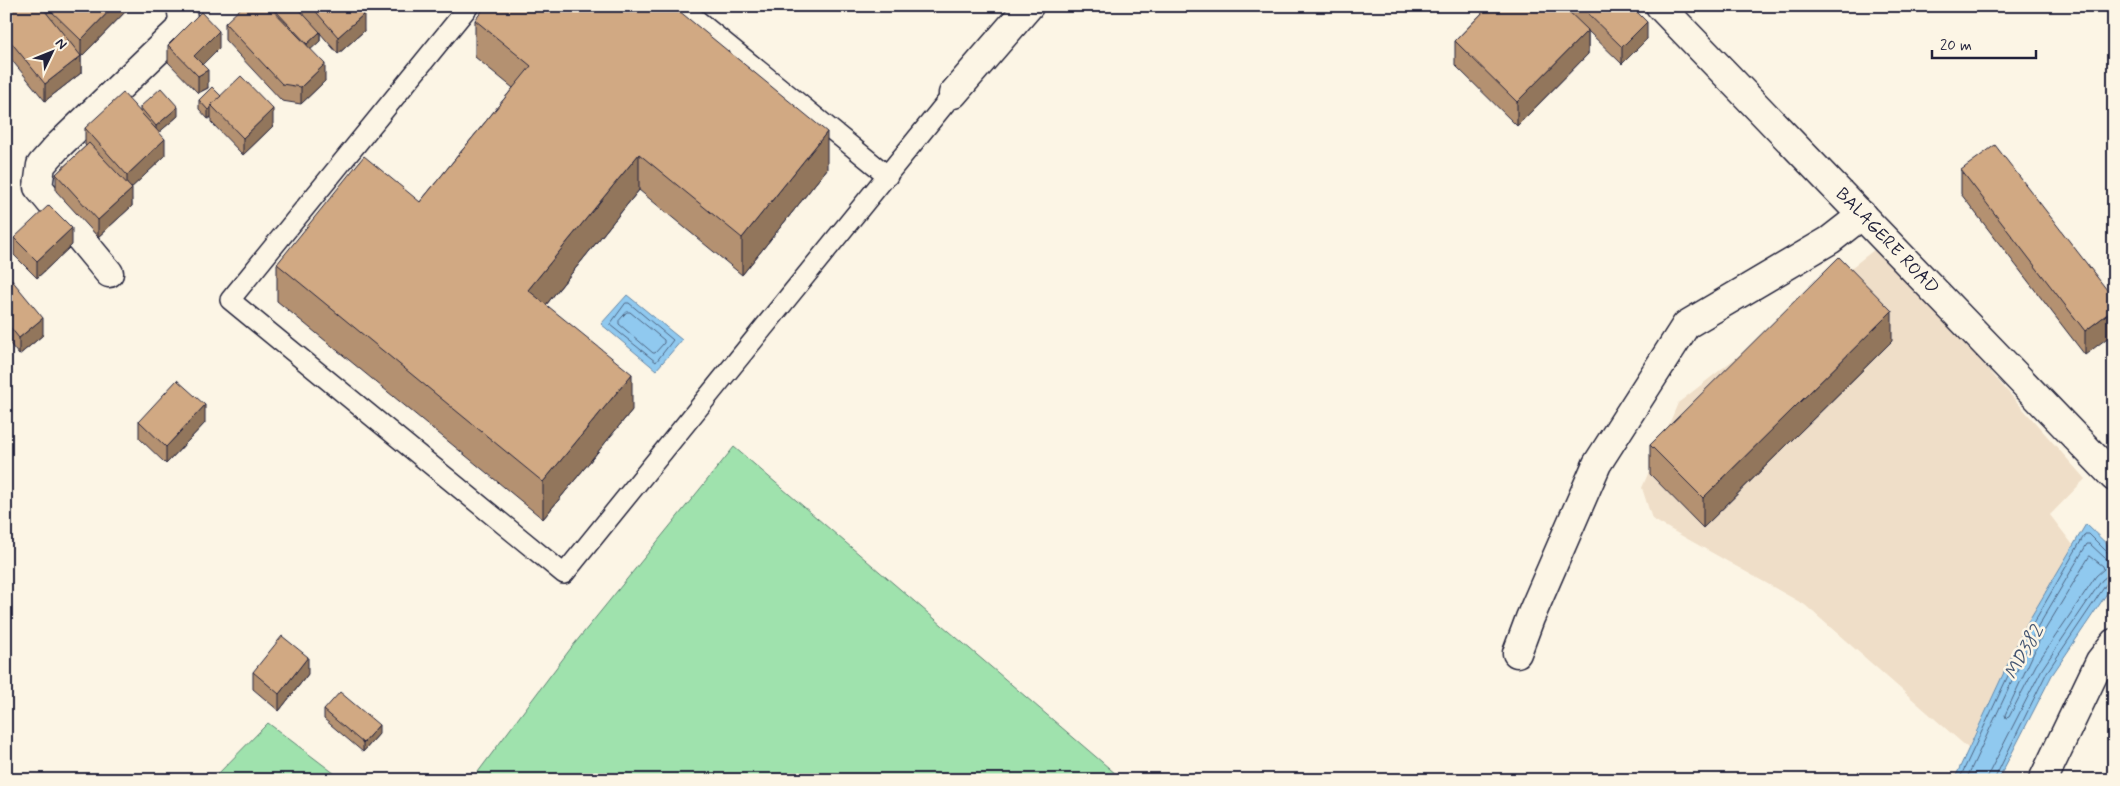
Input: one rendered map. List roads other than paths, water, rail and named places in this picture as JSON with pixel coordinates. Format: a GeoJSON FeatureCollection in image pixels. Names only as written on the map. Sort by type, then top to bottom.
{"type":"FeatureCollection","features":[{"type":"Feature","properties":{"kind":"street"},"geometry":{"type":"LineString","coordinates":[[109,273],[38,187],[41,165],[57,147],[179,30],[184,19],[181,6]]}},
{"type":"Feature","properties":{"kind":"street"},"geometry":{"type":"LineString","coordinates":[[953,94],[1029,6]]}},
{"type":"Feature","properties":{"kind":"street","name":"BALAGERE ROAD"},"geometry":{"type":"LineString","coordinates":[[1660,6],[2114,477]]}},
{"type":"Feature","properties":{"kind":"street"},"geometry":{"type":"LineString","coordinates":[[1517,653],[1530,618],[1597,464],[1686,325],[1830,240],[1862,215]]}},
{"type":"Feature","properties":{"kind":"street"},"geometry":{"type":"LineString","coordinates":[[2043,780],[2100,661],[2114,643]]}},
{"type":"Feature","properties":{"kind":"lane"},"geometry":{"type":"LineString","coordinates":[[469,6],[230,300],[564,574],[953,94]]}},
{"type":"Feature","properties":{"kind":"lane"},"geometry":{"type":"LineString","coordinates":[[680,6],[888,176]]}},
{"type":"Feature","properties":{"kind":"water"},"geometry":{"type":"Polygon","coordinates":[[[627,295],[682,340],[656,370],[601,324],[627,295]]]}},
{"type":"Feature","properties":{"kind":"water","name":"MD382"},"geometry":{"type":"Polygon","coordinates":[[[2086,524],[2114,551],[2114,583],[2052,675],[1998,780],[1954,780],[2025,627],[2086,524]]]}}]}
